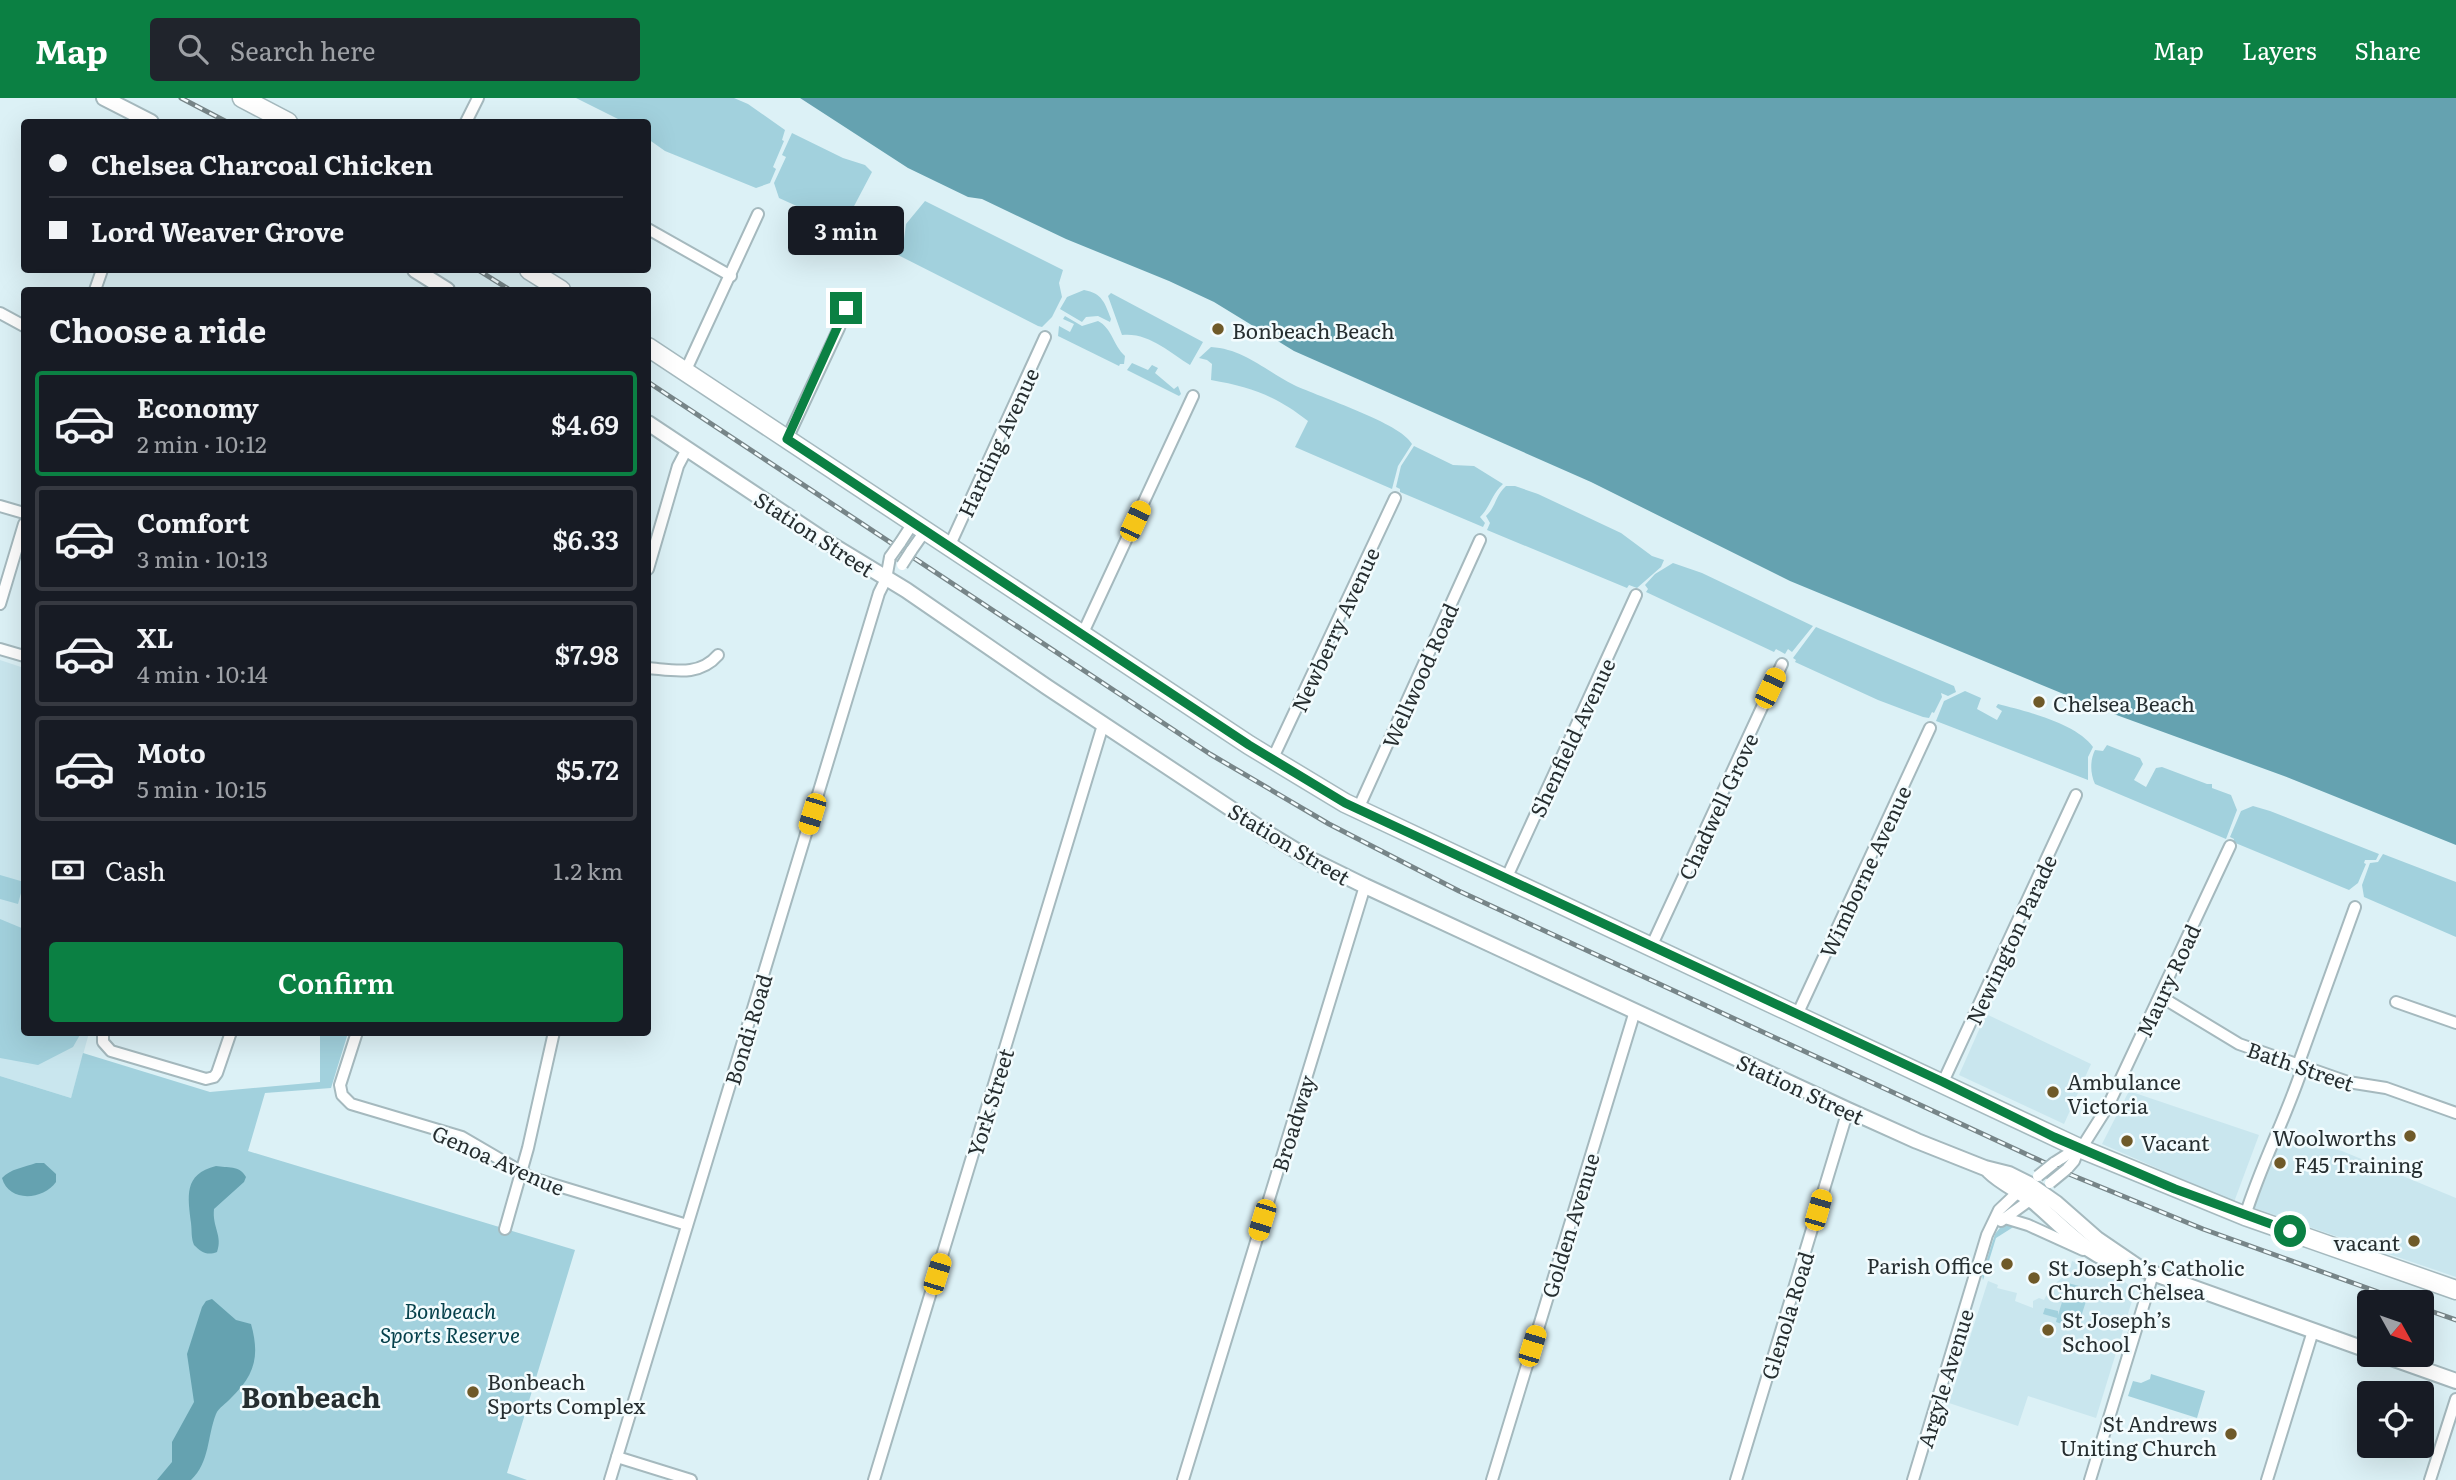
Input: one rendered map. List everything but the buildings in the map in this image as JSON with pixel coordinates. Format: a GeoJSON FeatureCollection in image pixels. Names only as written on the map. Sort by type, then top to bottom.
{"type":"FeatureCollection","features":[{"type":"Feature","properties":{"kind":"highway"},"geometry":{"type":"LineString","coordinates":[[242,98],[282,119]]}},
{"type":"Feature","properties":{"kind":"highway"},"geometry":{"type":"LineString","coordinates":[[534,273],[556,287]]}},
{"type":"Feature","properties":{"kind":"highway"},"geometry":{"type":"LineString","coordinates":[[651,349],[1272,760],[1358,809],[2080,1148],[2245,1216],[2456,1290]]}},
{"type":"Feature","properties":{"kind":"street"},"geometry":{"type":"LineString","coordinates":[[104,98],[142,119]]}},
{"type":"Feature","properties":{"kind":"street"},"geometry":{"type":"LineString","coordinates":[[468,119],[478,98]]}},
{"type":"Feature","properties":{"kind":"street"},"geometry":{"type":"LineString","coordinates":[[685,372],[758,214]]}},
{"type":"Feature","properties":{"kind":"street"},"geometry":{"type":"LineString","coordinates":[[651,231],[731,276]]}},
{"type":"Feature","properties":{"kind":"street"},"geometry":{"type":"LineString","coordinates":[[420,273],[442,287]]}},
{"type":"Feature","properties":{"kind":"street"},"geometry":{"type":"LineString","coordinates":[[787,439],[839,328],[847,299]]}},
{"type":"Feature","properties":{"kind":"street"},"geometry":{"type":"LineString","coordinates":[[0,313],[21,324]]}},
{"type":"Feature","properties":{"kind":"street","name":"Harding Avenue"},"geometry":{"type":"LineString","coordinates":[[949,547],[1045,337]]}},
{"type":"Feature","properties":{"kind":"street"},"geometry":{"type":"LineString","coordinates":[[1082,635],[1193,396]]}},
{"type":"Feature","properties":{"kind":"street","name":"Station Street"},"geometry":{"type":"LineString","coordinates":[[651,425],[1310,859],[1848,1110],[1985,1168],[1998,1180],[2034,1188],[2097,1239],[2147,1271]]}},
{"type":"Feature","properties":{"kind":"street"},"geometry":{"type":"LineString","coordinates":[[651,559],[678,466],[687,449]]}},
{"type":"Feature","properties":{"kind":"street","name":"Newberry Avenue"},"geometry":{"type":"LineString","coordinates":[[1272,760],[1395,498]]}},
{"type":"Feature","properties":{"kind":"street"},"geometry":{"type":"LineString","coordinates":[[0,506],[21,512]]}},
{"type":"Feature","properties":{"kind":"street","name":"Bondi Road"},"geometry":{"type":"LineString","coordinates":[[610,1480],[879,593],[886,579],[890,557],[900,543],[919,527]]}},
{"type":"Feature","properties":{"kind":"street","name":"Bondi Road"},"geometry":{"type":"LineString","coordinates":[[886,579],[902,565],[911,551],[919,527]]}},
{"type":"Feature","properties":{"kind":"street"},"geometry":{"type":"LineString","coordinates":[[0,604],[21,534]]}},
{"type":"Feature","properties":{"kind":"street","name":"Wellwood Road"},"geometry":{"type":"LineString","coordinates":[[1358,809],[1480,540]]}},
{"type":"Feature","properties":{"kind":"street","name":"Shenfield Avenue"},"geometry":{"type":"LineString","coordinates":[[1506,879],[1636,595]]}},
{"type":"Feature","properties":{"kind":"street"},"geometry":{"type":"LineString","coordinates":[[0,649],[21,655]]}},
{"type":"Feature","properties":{"kind":"street"},"geometry":{"type":"LineString","coordinates":[[651,667],[692,671],[706,666],[718,655]]}},
{"type":"Feature","properties":{"kind":"street","name":"Chadwell Grove"},"geometry":{"type":"LineString","coordinates":[[1651,947],[1782,664]]}},
{"type":"Feature","properties":{"kind":"street","name":"York Street"},"geometry":{"type":"LineString","coordinates":[[874,1480],[1104,725]]}},
{"type":"Feature","properties":{"kind":"street","name":"Wimborne Avenue"},"geometry":{"type":"LineString","coordinates":[[1797,1015],[1930,728]]}},
{"type":"Feature","properties":{"kind":"street","name":"Newington Parade"},"geometry":{"type":"LineString","coordinates":[[1943,1082],[2076,795]]}},
{"type":"Feature","properties":{"kind":"street","name":"Maury Road"},"geometry":{"type":"LineString","coordinates":[[2080,1148],[2093,1133],[2108,1106],[2230,846]]}},
{"type":"Feature","properties":{"kind":"street","name":"Broadway"},"geometry":{"type":"LineString","coordinates":[[1184,1480],[1364,886]]}},
{"type":"Feature","properties":{"kind":"street"},"geometry":{"type":"LineString","coordinates":[[2245,1216],[2269,1148],[2288,1111],[2300,1066],[2356,907]]}},
{"type":"Feature","properties":{"kind":"street","name":"Bath Street"},"geometry":{"type":"LineString","coordinates":[[2157,1002],[2168,1001],[2236,1042],[2300,1066],[2356,1085],[2386,1088],[2456,1113]]}},
{"type":"Feature","properties":{"kind":"street"},"geometry":{"type":"LineString","coordinates":[[2396,1002],[2456,1023]]}},
{"type":"Feature","properties":{"kind":"street","name":"Bath Street"},"geometry":{"type":"LineString","coordinates":[[2150,1017],[2163,1008],[2191,1016]]}},
{"type":"Feature","properties":{"kind":"street","name":"Golden Avenue"},"geometry":{"type":"LineString","coordinates":[[1492,1480],[1635,1011]]}},
{"type":"Feature","properties":{"kind":"street"},"geometry":{"type":"LineString","coordinates":[[103,1036],[104,1046],[111,1051],[206,1079],[217,1073],[230,1036]]}},
{"type":"Feature","properties":{"kind":"street","name":"Genoa Avenue"},"geometry":{"type":"LineString","coordinates":[[357,1036],[340,1085],[342,1095],[351,1104],[462,1137],[522,1172],[545,1182],[687,1225]]}},
{"type":"Feature","properties":{"kind":"street"},"geometry":{"type":"LineString","coordinates":[[505,1229],[522,1172],[553,1036]]}},
{"type":"Feature","properties":{"kind":"street","name":"Glenola Road"},"geometry":{"type":"LineString","coordinates":[[1736,1480],[1848,1110]]}},
{"type":"Feature","properties":{"kind":"street","name":"Argyle Avenue"},"geometry":{"type":"LineString","coordinates":[[1987,1235],[1993,1226],[2005,1218],[2034,1188],[2054,1163],[2080,1148]]}},
{"type":"Feature","properties":{"kind":"street","name":"Argyle Avenue"},"geometry":{"type":"LineString","coordinates":[[1913,1480],[1987,1235],[1999,1210],[2067,1169],[2080,1148]]}},
{"type":"Feature","properties":{"kind":"street","name":"Station Street"},"geometry":{"type":"LineString","coordinates":[[2034,1188],[2069,1235],[2099,1256],[2357,1346]]}},
{"type":"Feature","properties":{"kind":"street"},"geometry":{"type":"LineString","coordinates":[[2005,1218],[2028,1225],[2099,1256]]}},
{"type":"Feature","properties":{"kind":"street"},"geometry":{"type":"LineString","coordinates":[[2090,1480],[2147,1271]]}},
{"type":"Feature","properties":{"kind":"street"},"geometry":{"type":"LineString","coordinates":[[2267,1480],[2313,1331]]}},
{"type":"Feature","properties":{"kind":"street"},"geometry":{"type":"LineString","coordinates":[[2416,1367],[2456,1381]]}},
{"type":"Feature","properties":{"kind":"street"},"geometry":{"type":"LineString","coordinates":[[2430,1480],[2456,1399]]}},
{"type":"Feature","properties":{"kind":"street"},"geometry":{"type":"LineString","coordinates":[[617,1457],[691,1480]]}},
{"type":"Feature","properties":{"kind":"shaded area"},"geometry":{"type":"Polygon","coordinates":[[[800,98],[2456,98],[2456,845],[2284,776],[2100,709],[1790,581],[1591,482],[1294,351],[1214,302],[1066,239],[982,199],[968,197],[908,168],[800,98]]]}},
{"type":"Feature","properties":{"kind":"shaded area"},"geometry":{"type":"Polygon","coordinates":[[[0,660],[21,667],[21,1036],[88,1036],[71,1098],[0,1076],[0,660]]]}},
{"type":"Feature","properties":{"kind":"shaded area"},"geometry":{"type":"Polygon","coordinates":[[[1986,1014],[2091,1064],[2064,1124],[1959,1075],[1986,1014]]]}},
{"type":"Feature","properties":{"kind":"shaded area"},"geometry":{"type":"Polygon","coordinates":[[[2129,1091],[2259,1135],[2234,1202],[2102,1144],[2129,1091]]]}},
{"type":"Feature","properties":{"kind":"shaded area"},"geometry":{"type":"Polygon","coordinates":[[[2283,1136],[2342,1151],[2456,1198],[2456,1277],[2254,1208],[2283,1136]]]}},
{"type":"Feature","properties":{"kind":"shaded area"},"geometry":{"type":"Polygon","coordinates":[[[36,1163],[44,1163],[56,1174],[56,1182],[50,1188],[27,1196],[12,1192],[6,1186],[2,1178],[5,1175],[36,1163]]]}},
{"type":"Feature","properties":{"kind":"shaded area"},"geometry":{"type":"Polygon","coordinates":[[[216,1166],[237,1169],[246,1177],[244,1182],[214,1209],[219,1246],[217,1252],[207,1253],[199,1250],[193,1242],[189,1196],[193,1181],[198,1175],[216,1166]]]}},
{"type":"Feature","properties":{"kind":"shaded area","name":"St Joseph’s School"},"geometry":{"type":"Polygon","coordinates":[[[2072,1261],[2124,1281],[2135,1291],[2096,1418],[2028,1396],[2018,1426],[1949,1403],[1988,1281],[1998,1285],[1997,1288],[2017,1293],[2015,1301],[2033,1308],[2033,1301],[2039,1298],[2044,1300],[2051,1294],[2052,1286],[2069,1272],[2072,1261]]]}},
{"type":"Feature","properties":{"kind":"shaded area"},"geometry":{"type":"Polygon","coordinates":[[[212,1299],[236,1320],[251,1324],[255,1346],[253,1364],[246,1381],[216,1414],[205,1457],[197,1473],[191,1480],[157,1480],[172,1462],[172,1442],[194,1402],[187,1354],[202,1307],[206,1301],[212,1299]]]}},
{"type":"Feature","properties":{"kind":"green space"},"geometry":{"type":"Polygon","coordinates":[[[576,98],[734,98],[748,104],[785,130],[784,141],[773,167],[776,169],[770,183],[756,188],[665,151],[651,141],[651,119],[618,119],[576,98]]]}},
{"type":"Feature","properties":{"kind":"green space"},"geometry":{"type":"Polygon","coordinates":[[[792,133],[843,158],[865,165],[872,172],[843,227],[779,198],[774,183],[786,157],[782,155],[792,133]]]}},
{"type":"Feature","properties":{"kind":"green space"},"geometry":{"type":"Polygon","coordinates":[[[925,201],[1063,270],[1059,283],[1062,297],[1052,317],[1042,327],[1038,326],[896,254],[904,239],[906,224],[925,201]]]}},
{"type":"Feature","properties":{"kind":"green space"},"geometry":{"type":"Polygon","coordinates":[[[1084,290],[1102,300],[1110,322],[1098,316],[1086,317],[1082,322],[1060,309],[1067,297],[1084,290]]]}},
{"type":"Feature","properties":{"kind":"green space"},"geometry":{"type":"Polygon","coordinates":[[[1111,293],[1203,342],[1190,365],[1150,340],[1122,335],[1108,296],[1111,293]]]}},
{"type":"Feature","properties":{"kind":"green space"},"geometry":{"type":"Polygon","coordinates":[[[1065,316],[1082,326],[1098,321],[1103,324],[1125,356],[1124,364],[1119,366],[1058,336],[1059,326],[1070,332],[1074,324],[1063,319],[1065,316]]]}},
{"type":"Feature","properties":{"kind":"green space"},"geometry":{"type":"Polygon","coordinates":[[[1211,347],[1244,356],[1294,385],[1376,419],[1405,436],[1412,444],[1398,466],[1392,489],[1295,447],[1308,421],[1285,405],[1262,394],[1211,380],[1212,364],[1199,358],[1211,347]]]}},
{"type":"Feature","properties":{"kind":"green space"},"geometry":{"type":"Polygon","coordinates":[[[1132,363],[1148,370],[1152,365],[1158,368],[1155,373],[1174,389],[1178,386],[1181,394],[1179,396],[1127,370],[1132,363]]]}},
{"type":"Feature","properties":{"kind":"green space"},"geometry":{"type":"Polygon","coordinates":[[[1414,446],[1453,465],[1474,466],[1503,484],[1480,517],[1485,523],[1483,527],[1400,492],[1396,487],[1401,466],[1414,446]]]}},
{"type":"Feature","properties":{"kind":"green space"},"geometry":{"type":"Polygon","coordinates":[[[1506,486],[1515,486],[1538,494],[1621,533],[1652,556],[1664,560],[1661,567],[1637,588],[1629,585],[1627,588],[1487,530],[1490,523],[1486,516],[1506,486]]]}},
{"type":"Feature","properties":{"kind":"green space"},"geometry":{"type":"Polygon","coordinates":[[[1673,563],[1702,573],[1813,626],[1792,652],[1788,649],[1785,654],[1776,649],[1774,652],[1646,592],[1648,589],[1645,585],[1655,574],[1673,563]]]}},
{"type":"Feature","properties":{"kind":"green space"},"geometry":{"type":"Polygon","coordinates":[[[1816,627],[1954,686],[1956,692],[1948,696],[1941,693],[1942,697],[1934,713],[1932,712],[1929,718],[1923,717],[1878,700],[1795,662],[1793,658],[1816,627]]]}},
{"type":"Feature","properties":{"kind":"green space"},"geometry":{"type":"Polygon","coordinates":[[[1965,691],[1981,698],[1977,709],[1997,720],[2002,711],[1996,707],[1998,704],[2049,719],[2075,731],[2093,747],[2088,757],[2088,780],[1936,721],[1944,701],[1965,691]]]}},
{"type":"Feature","properties":{"kind":"green space"},"geometry":{"type":"Polygon","coordinates":[[[2107,745],[2140,758],[2143,764],[2134,780],[2146,787],[2156,768],[2162,767],[2212,784],[2212,788],[2231,795],[2237,810],[2226,839],[2095,784],[2091,771],[2093,754],[2095,750],[2103,751],[2107,745]]]}},
{"type":"Feature","properties":{"kind":"green space"},"geometry":{"type":"Polygon","coordinates":[[[2253,806],[2379,854],[2376,860],[2365,860],[2366,864],[2358,883],[2349,890],[2233,842],[2234,839],[2230,837],[2241,811],[2253,806]]]}},
{"type":"Feature","properties":{"kind":"green space"},"geometry":{"type":"Polygon","coordinates":[[[2383,854],[2456,882],[2456,937],[2364,897],[2362,885],[2370,863],[2378,862],[2383,854]]]}},
{"type":"Feature","properties":{"kind":"green space"},"geometry":{"type":"Polygon","coordinates":[[[0,875],[21,881],[18,904],[0,899],[0,875]]]}},
{"type":"Feature","properties":{"kind":"green space"},"geometry":{"type":"Polygon","coordinates":[[[0,919],[21,928],[21,1036],[79,1036],[73,1047],[38,1065],[0,1058],[0,919]]]}},
{"type":"Feature","properties":{"kind":"green space","name":"Bonbeach Sports Reserve"},"geometry":{"type":"Polygon","coordinates":[[[320,1036],[347,1036],[331,1088],[265,1093],[248,1151],[575,1250],[507,1473],[527,1480],[0,1480],[0,1076],[71,1098],[83,1053],[210,1092],[320,1082],[320,1036]]]}},
{"type":"Feature","properties":{"kind":"green space"},"geometry":{"type":"Polygon","coordinates":[[[2004,1223],[2015,1226],[1996,1238],[1983,1280],[1982,1275],[1995,1234],[2004,1223]]]}},
{"type":"Feature","properties":{"kind":"green space"},"geometry":{"type":"Polygon","coordinates":[[[2068,1283],[2090,1289],[2077,1329],[2043,1314],[2045,1308],[2058,1311],[2058,1315],[2068,1283]]]}},
{"type":"Feature","properties":{"kind":"green space"},"geometry":{"type":"Polygon","coordinates":[[[2151,1374],[2205,1391],[2197,1418],[2128,1396],[2133,1381],[2141,1383],[2150,1379],[2151,1374]]]}},
{"type":"Feature","properties":{"kind":"railway"},"geometry":{"type":"LineString","coordinates":[[181,98],[221,119]]}},
{"type":"Feature","properties":{"kind":"railway"},"geometry":{"type":"LineString","coordinates":[[483,273],[505,287]]}},
{"type":"Feature","properties":{"kind":"railway"},"geometry":{"type":"LineString","coordinates":[[651,384],[1210,754],[1329,824],[1459,891],[2069,1174],[2203,1229],[2373,1290]]}},
{"type":"Feature","properties":{"kind":"railway"},"geometry":{"type":"LineString","coordinates":[[2434,1312],[2456,1320]]}},
{"type":"Feature","properties":{"kind":"place","name":"Bonbeach Beach"},"geometry":{"type":"Point","coordinates":[1218,329]}},
{"type":"Feature","properties":{"kind":"place","name":"Chelsea Beach"},"geometry":{"type":"Point","coordinates":[2039,702]}},
{"type":"Feature","properties":{"kind":"place","name":"Ambulance Victoria"},"geometry":{"type":"Point","coordinates":[2053,1092]}},
{"type":"Feature","properties":{"kind":"place","name":"Woolworths"},"geometry":{"type":"Point","coordinates":[2410,1136]}},
{"type":"Feature","properties":{"kind":"place","name":"Vacant"},"geometry":{"type":"Point","coordinates":[2127,1141]}},
{"type":"Feature","properties":{"kind":"place","name":"F45 Training"},"geometry":{"type":"Point","coordinates":[2280,1163]}},
{"type":"Feature","properties":{"kind":"place","name":"vacant"},"geometry":{"type":"Point","coordinates":[2414,1241]}},
{"type":"Feature","properties":{"kind":"place","name":"Parish Office"},"geometry":{"type":"Point","coordinates":[2007,1264]}},
{"type":"Feature","properties":{"kind":"place","name":"St Joseph’s Catholic Church Chelsea"},"geometry":{"type":"Point","coordinates":[2034,1278]}},
{"type":"Feature","properties":{"kind":"place","name":"St Joseph’s School"},"geometry":{"type":"Point","coordinates":[2048,1330]}},
{"type":"Feature","properties":{"kind":"place","name":"Bonbeach Sports Complex"},"geometry":{"type":"Point","coordinates":[473,1392]}},
{"type":"Feature","properties":{"kind":"place","name":"St Andrews Uniting Church"},"geometry":{"type":"Point","coordinates":[2231,1434]}},
{"type":"Feature","properties":{"kind":"district","name":"Bonbeach"},"geometry":{"type":"Point","coordinates":[311,1396]}},
{"type":"Feature","properties":{"kind":"route"},"geometry":{"type":"LineString","coordinates":[[846,308],[787,439],[1249,745],[1316,787],[1438,848],[1943,1082],[2054,1137],[2175,1189],[2290,1231]]}}]}
